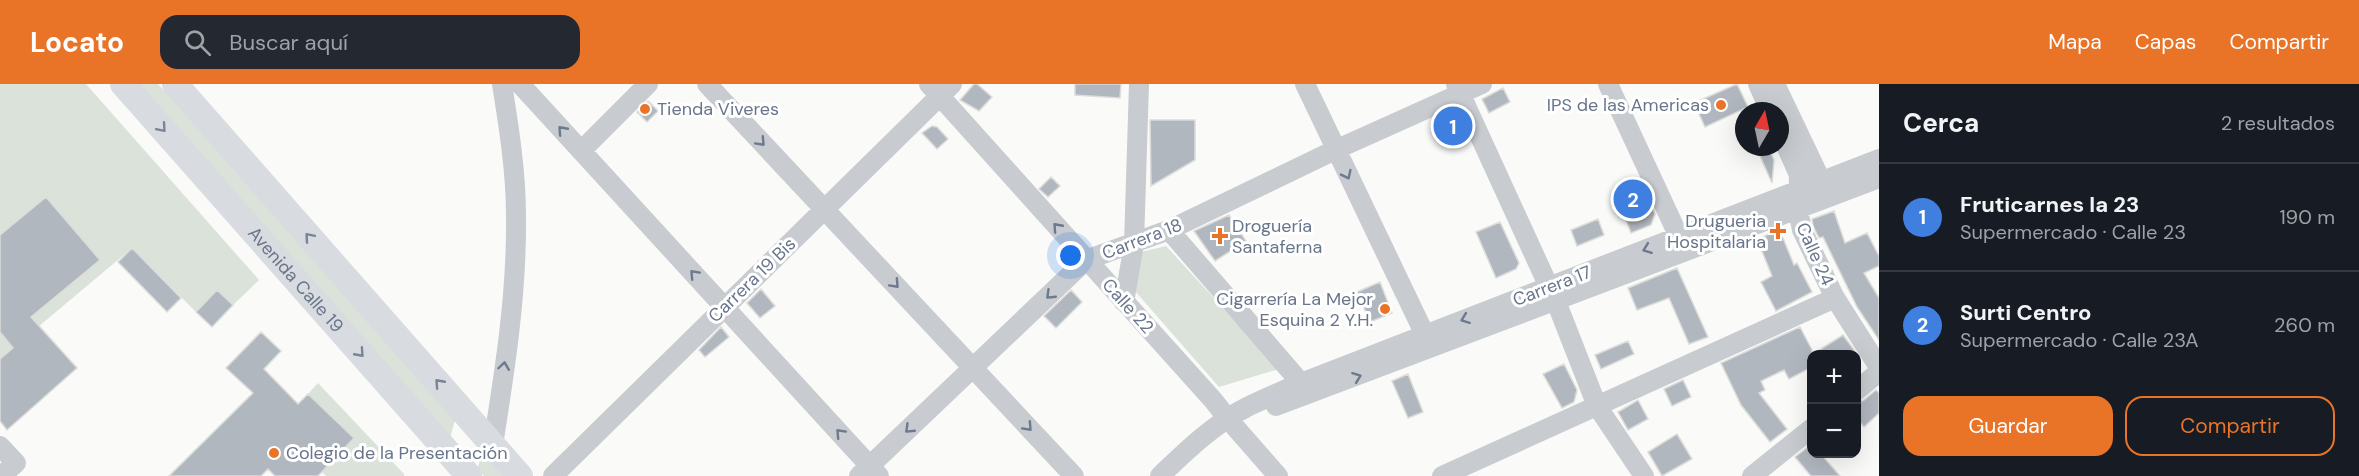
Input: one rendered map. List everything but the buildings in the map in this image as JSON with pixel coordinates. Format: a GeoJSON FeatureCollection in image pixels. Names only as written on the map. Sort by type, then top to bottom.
{"type":"FeatureCollection","features":[{"type":"Feature","properties":{"kind":"main road","name":"Avenida Calle 19"},"geometry":{"type":"LineString","coordinates":[[123,84],[470,476]]}},
{"type":"Feature","properties":{"kind":"main road"},"geometry":{"type":"LineString","coordinates":[[175,84],[520,476]]}},
{"type":"Feature","properties":{"kind":"street"},"geometry":{"type":"LineString","coordinates":[[493,444],[515,278],[516,215],[512,148],[502,84]]}},
{"type":"Feature","properties":{"kind":"street"},"geometry":{"type":"LineString","coordinates":[[520,84],[725,307],[870,473]]}},
{"type":"Feature","properties":{"kind":"street"},"geometry":{"type":"LineString","coordinates":[[581,151],[648,84]]}},
{"type":"Feature","properties":{"kind":"street"},"geometry":{"type":"LineString","coordinates":[[707,84],[1074,476]]}},
{"type":"Feature","properties":{"kind":"street"},"geometry":{"type":"LineString","coordinates":[[1124,302],[1134,244],[1139,84]]}},
{"type":"Feature","properties":{"kind":"street"},"geometry":{"type":"LineString","coordinates":[[1305,84],[1425,335]]}},
{"type":"Feature","properties":{"kind":"street","name":"Carrera 18"},"geometry":{"type":"LineString","coordinates":[[870,473],[973,368],[1086,260],[1169,230],[1458,89],[1482,84]]}},
{"type":"Feature","properties":{"kind":"street"},"geometry":{"type":"LineString","coordinates":[[1608,84],[1679,237]]}},
{"type":"Feature","properties":{"kind":"street"},"geometry":{"type":"LineString","coordinates":[[1758,84],[1766,102]]}},
{"type":"Feature","properties":{"kind":"street"},"geometry":{"type":"LineString","coordinates":[[1775,84],[1825,190]]}},
{"type":"Feature","properties":{"kind":"street","name":"Carrera 19 Bis"},"geometry":{"type":"LineString","coordinates":[[553,476],[824,210],[940,88]]}},
{"type":"Feature","properties":{"kind":"street","name":"Calle 22"},"geometry":{"type":"LineString","coordinates":[[940,88],[1086,260],[1213,400],[1278,476]]}},
{"type":"Feature","properties":{"kind":"street"},"geometry":{"type":"LineString","coordinates":[[1458,89],[1552,295],[1597,406],[1644,476]]}},
{"type":"Feature","properties":{"kind":"street","name":"Calle 24"},"geometry":{"type":"LineString","coordinates":[[1789,152],[1798,171],[1802,230],[1835,298],[1879,369]]}},
{"type":"Feature","properties":{"kind":"street","name":"Carrera 17"},"geometry":{"type":"LineString","coordinates":[[1825,190],[1879,159]]}},
{"type":"Feature","properties":{"kind":"street","name":"Carrera 17"},"geometry":{"type":"LineString","coordinates":[[1228,419],[1256,413],[1302,398],[1552,295],[1825,190],[1879,178]]}},
{"type":"Feature","properties":{"kind":"street","name":"Carrera 17"},"geometry":{"type":"LineString","coordinates":[[1160,476],[1188,449],[1228,419],[1248,407],[1301,383],[1425,335],[1552,295],[1679,237],[1799,200]]}},
{"type":"Feature","properties":{"kind":"street"},"geometry":{"type":"LineString","coordinates":[[1169,230],[1301,383]]}},
{"type":"Feature","properties":{"kind":"street"},"geometry":{"type":"LineString","coordinates":[[1442,476],[1475,470],[1597,406],[1835,298]]}},
{"type":"Feature","properties":{"kind":"street"},"geometry":{"type":"LineString","coordinates":[[1861,387],[1879,369]]}},
{"type":"Feature","properties":{"kind":"street"},"geometry":{"type":"LineString","coordinates":[[1752,476],[1807,432]]}},
{"type":"Feature","properties":{"kind":"street"},"geometry":{"type":"LineString","coordinates":[[0,446],[16,463],[1,476]]}},
{"type":"Feature","properties":{"kind":"shaded area"},"geometry":{"type":"Polygon","coordinates":[[[0,84],[86,84],[259,280],[233,305],[217,290],[196,312],[132,248],[0,359],[0,332],[6,338],[100,260],[46,197],[0,235],[0,84]]]}},
{"type":"Feature","properties":{"kind":"shaded area"},"geometry":{"type":"Polygon","coordinates":[[[138,84],[158,84],[455,420],[450,438],[138,84]]]}},
{"type":"Feature","properties":{"kind":"shaded area"},"geometry":{"type":"Polygon","coordinates":[[[1166,246],[1279,369],[1219,387],[1134,290],[1141,252],[1166,246]]]}},
{"type":"Feature","properties":{"kind":"shaded area"},"geometry":{"type":"Polygon","coordinates":[[[318,383],[404,476],[326,476],[306,456],[332,461],[354,438],[308,394],[318,383]]]}},
{"type":"Feature","properties":{"kind":"shaded area"},"geometry":{"type":"Polygon","coordinates":[[[484,450],[507,476],[484,476],[477,469],[484,450]]]}},
{"type":"Feature","properties":{"kind":"place","name":"IPS de las Americas"},"geometry":{"type":"Point","coordinates":[1721,105]}},
{"type":"Feature","properties":{"kind":"place","name":"Tienda Viveres"},"geometry":{"type":"Point","coordinates":[645,109]}},
{"type":"Feature","properties":{"kind":"place","name":"Fruticarnes la 23"},"geometry":{"type":"Point","coordinates":[1453,126]}},
{"type":"Feature","properties":{"kind":"place","name":"Surti Centro"},"geometry":{"type":"Point","coordinates":[1633,199]}},
{"type":"Feature","properties":{"kind":"place","name":"Drugueria Hospitalaria"},"geometry":{"type":"Point","coordinates":[1778,231]}},
{"type":"Feature","properties":{"kind":"place","name":"Droguería Santaferna"},"geometry":{"type":"Point","coordinates":[1220,236]}},
{"type":"Feature","properties":{"kind":"place","name":"Cigarrería La Mejor Esquina 2 Y.H."},"geometry":{"type":"Point","coordinates":[1385,309]}},
{"type":"Feature","properties":{"kind":"place","name":"Colegio de la Presentación"},"geometry":{"type":"Point","coordinates":[274,453]}}]}
